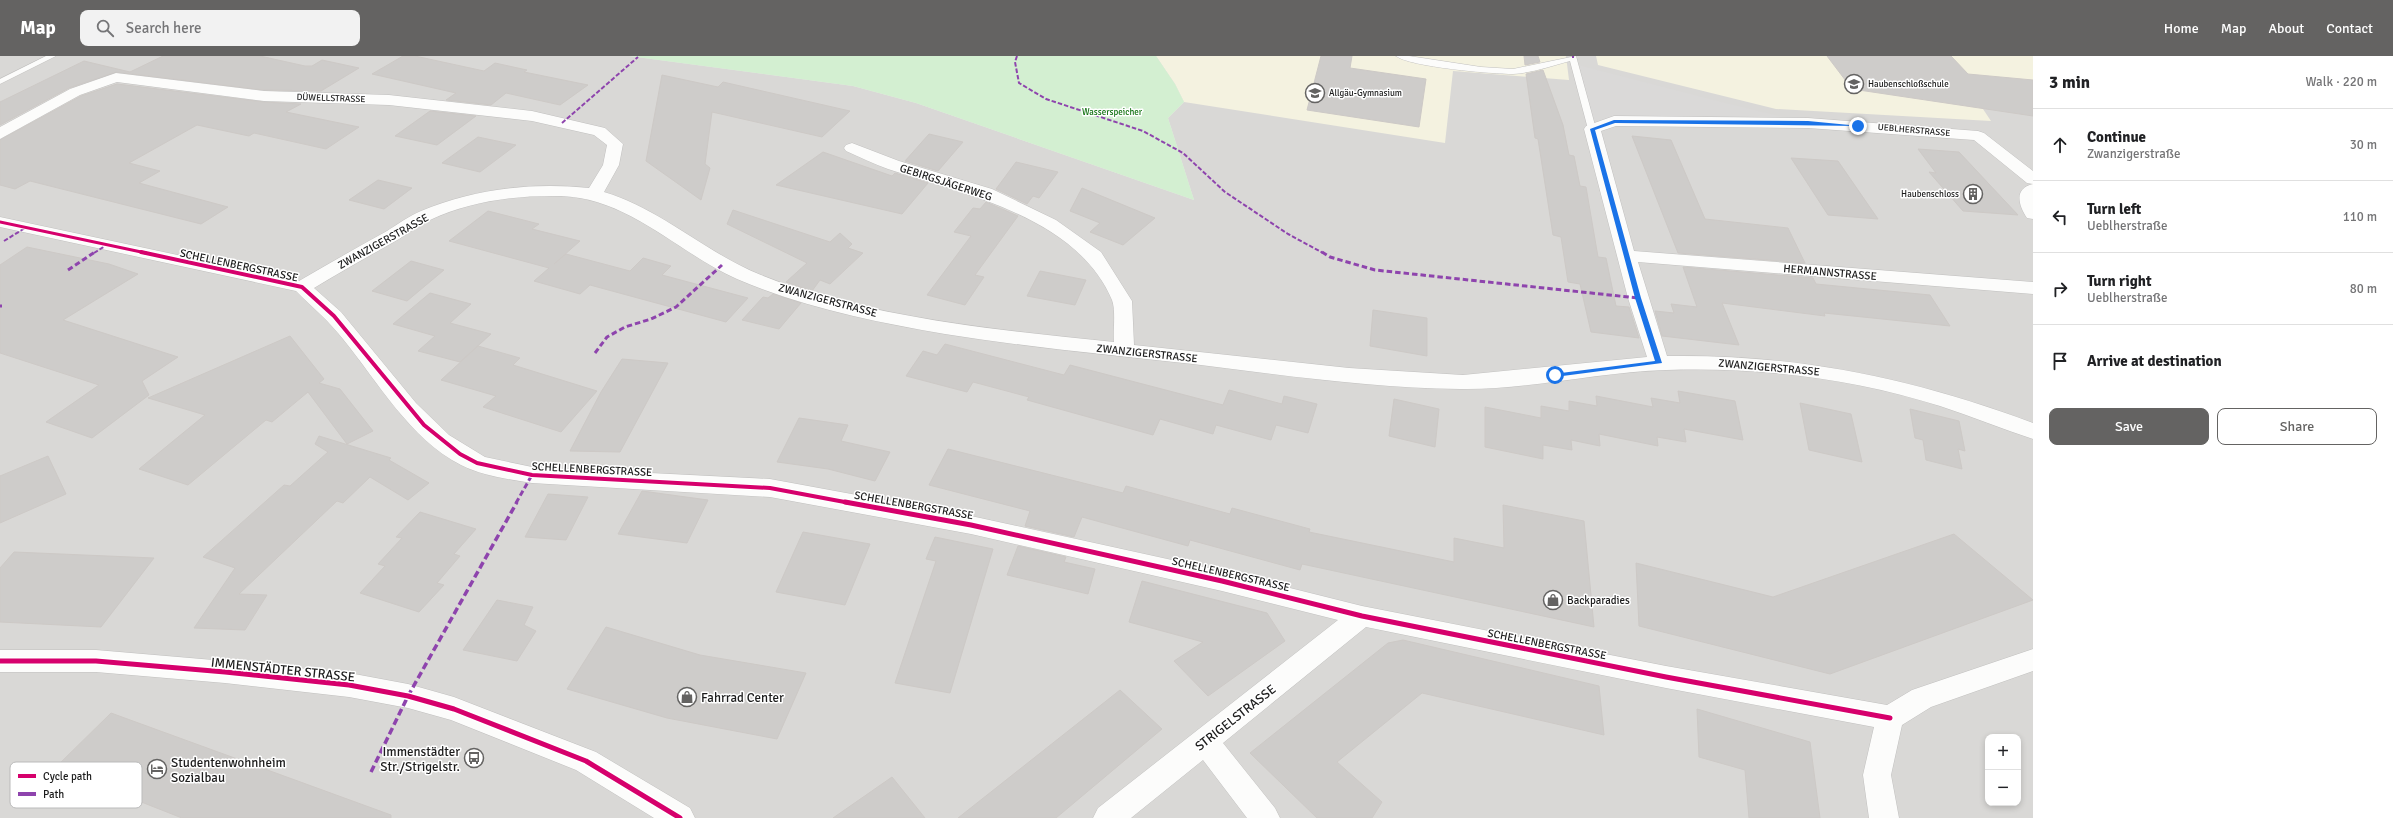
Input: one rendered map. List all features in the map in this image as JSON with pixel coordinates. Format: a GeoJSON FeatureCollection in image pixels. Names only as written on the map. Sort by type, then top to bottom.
{"type":"FeatureCollection","features":[{"type":"Feature","properties":{"kind":"street","name":"DÜWELLSTRASSE"},"geometry":{"type":"LineString","coordinates":[[0,134],[76,92],[116,77],[264,96],[389,100],[532,116],[598,130],[615,144],[611,165],[594,194]]}},
{"type":"Feature","properties":{"kind":"street","name":"UEBLHERSTRASSE"},"geometry":{"type":"LineString","coordinates":[[1592,129],[1614,121],[1808,123],[1978,136],[2033,179]]}},
{"type":"Feature","properties":{"kind":"street"},"geometry":{"type":"LineString","coordinates":[[1592,129],[1628,256],[1638,298],[1659,363]]}},
{"type":"Feature","properties":{"kind":"street","name":"GEBIRGSJÄGERWEG"},"geometry":{"type":"LineString","coordinates":[[852,148],[893,166],[986,193],[1050,224],[1094,256],[1122,301],[1124,350]]}},
{"type":"Feature","properties":{"kind":"street"},"geometry":{"type":"LineString","coordinates":[[2033,189],[2028,192],[2029,207],[2033,214]]}},
{"type":"Feature","properties":{"kind":"street","name":"ZWANZIGERSTRASSE"},"geometry":{"type":"LineString","coordinates":[[302,287],[427,215],[477,199],[511,192],[573,191],[594,194],[648,217],[722,265],[792,293],[869,312],[949,327],[1048,342],[1269,366],[1461,382],[1555,375],[1659,363],[1730,361],[1798,368],[1856,377],[1982,411],[2033,432]]}},
{"type":"Feature","properties":{"kind":"street","name":"SCHELLENBERGSTRASSE"},"geometry":{"type":"LineString","coordinates":[[0,222],[302,287],[334,316],[384,380],[440,440],[461,455],[496,470],[532,475],[770,488],[984,528],[1222,580],[1362,616],[1658,676],[1890,718]]}},
{"type":"Feature","properties":{"kind":"street","name":"HERMANNSTRASSE"},"geometry":{"type":"LineString","coordinates":[[1628,256],[2033,288]]}},
{"type":"Feature","properties":{"kind":"street","name":"STRIGELSTRASSE"},"geometry":{"type":"LineString","coordinates":[[1108,818],[1362,616]]}},
{"type":"Feature","properties":{"kind":"street"},"geometry":{"type":"LineString","coordinates":[[1884,818],[1877,775],[1890,718],[1922,698],[2033,660]]}},
{"type":"Feature","properties":{"kind":"street","name":"IMMENSTÄDTER STRASSE"},"geometry":{"type":"LineString","coordinates":[[0,661],[96,662],[225,672],[349,685],[408,696],[454,709],[586,761],[680,818]]}},
{"type":"Feature","properties":{"kind":"street"},"geometry":{"type":"LineString","coordinates":[[1204,741],[1265,818]]}},
{"type":"Feature","properties":{"kind":"lane"},"geometry":{"type":"LineString","coordinates":[[0,82],[52,56]]}},
{"type":"Feature","properties":{"kind":"lane"},"geometry":{"type":"LineString","coordinates":[[1400,56],[1416,61],[1486,70],[1524,70],[1573,58],[1592,129]]}},
{"type":"Feature","properties":{"kind":"shaded area"},"geometry":{"type":"Polygon","coordinates":[[[0,56],[629,56],[853,86],[916,103],[1194,200],[1168,118],[1184,102],[1175,84],[1156,56],[2033,56],[2033,818],[0,818],[0,56]]]}},
{"type":"Feature","properties":{"kind":"shaded area","name":"Allgäu-Gymnasium"},"geometry":{"type":"Polygon","coordinates":[[[1156,56],[1566,56],[1569,80],[1453,71],[1445,143],[1184,102],[1175,84],[1156,56]]]}},
{"type":"Feature","properties":{"kind":"shaded area","name":"Haubenschloßschule"},"geometry":{"type":"Polygon","coordinates":[[[1596,56],[2033,56],[2033,107],[1979,103],[1991,121],[1776,109],[1598,65],[1596,56]]]}},
{"type":"Feature","properties":{"kind":"shaded area"},"geometry":{"type":"Polygon","coordinates":[[[1574,64],[1725,103],[1808,123],[1590,120],[1574,64]]]}},
{"type":"Feature","properties":{"kind":"green space","name":"Wasserspeicher"},"geometry":{"type":"Polygon","coordinates":[[[629,56],[1156,56],[1175,84],[1184,102],[1168,118],[1194,200],[916,103],[853,86],[629,56]]]}},
{"type":"Feature","properties":{"kind":"building"},"geometry":{"type":"Polygon","coordinates":[[[163,56],[260,56],[305,66],[312,66],[322,60],[359,68],[321,91],[264,90],[116,72],[69,88],[0,125],[0,102],[84,61],[130,72],[163,56]]]}},
{"type":"Feature","properties":{"kind":"building"},"geometry":{"type":"Polygon","coordinates":[[[403,56],[415,56],[484,71],[495,63],[527,70],[524,72],[588,85],[560,105],[506,93],[491,105],[446,100],[456,93],[372,74],[403,56]]]}},
{"type":"Feature","properties":{"kind":"building"},"geometry":{"type":"Polygon","coordinates":[[[1321,56],[1352,56],[1350,68],[1426,79],[1419,127],[1307,110],[1321,56]]]}},
{"type":"Feature","properties":{"kind":"building"},"geometry":{"type":"Polygon","coordinates":[[[1524,56],[1538,56],[1540,62],[1525,65],[1524,56]]]}},
{"type":"Feature","properties":{"kind":"building"},"geometry":{"type":"Polygon","coordinates":[[[1827,56],[1951,56],[1968,74],[2033,80],[2033,116],[1852,89],[1827,56]]]}},
{"type":"Feature","properties":{"kind":"building"},"geometry":{"type":"Polygon","coordinates":[[[1543,70],[1563,125],[1569,155],[1574,156],[1580,186],[1586,187],[1598,257],[1606,258],[1616,306],[1629,307],[1639,338],[1591,332],[1580,284],[1568,282],[1561,237],[1553,235],[1538,139],[1535,138],[1526,74],[1543,70]]]}},
{"type":"Feature","properties":{"kind":"building"},"geometry":{"type":"Polygon","coordinates":[[[662,75],[718,87],[723,82],[850,111],[822,137],[712,112],[705,164],[710,168],[701,200],[646,161],[662,75]]]}},
{"type":"Feature","properties":{"kind":"building"},"geometry":{"type":"Polygon","coordinates":[[[117,84],[264,102],[301,104],[286,112],[359,127],[326,149],[254,133],[249,136],[197,125],[129,163],[160,171],[139,183],[228,207],[201,224],[30,181],[15,189],[0,185],[0,140],[81,96],[117,84]]]}},
{"type":"Feature","properties":{"kind":"building"},"geometry":{"type":"Polygon","coordinates":[[[430,111],[476,116],[437,145],[395,136],[430,111]]]}},
{"type":"Feature","properties":{"kind":"building"},"geometry":{"type":"Polygon","coordinates":[[[929,134],[963,142],[938,171],[905,161],[929,134]]]}},
{"type":"Feature","properties":{"kind":"building"},"geometry":{"type":"Polygon","coordinates":[[[1632,136],[1671,140],[1705,219],[1788,228],[1805,263],[1678,253],[1632,136]]]}},
{"type":"Feature","properties":{"kind":"building"},"geometry":{"type":"Polygon","coordinates":[[[478,137],[516,145],[480,172],[442,163],[478,137]]]}},
{"type":"Feature","properties":{"kind":"building","name":"Haubenschloss"},"geometry":{"type":"Polygon","coordinates":[[[1918,149],[1959,152],[2018,215],[1963,211],[1929,172],[1936,173],[1918,149]]]}},
{"type":"Feature","properties":{"kind":"building"},"geometry":{"type":"Polygon","coordinates":[[[823,152],[892,176],[895,173],[928,183],[902,214],[776,185],[823,152]]]}},
{"type":"Feature","properties":{"kind":"building"},"geometry":{"type":"Polygon","coordinates":[[[1791,158],[1838,161],[1878,219],[1828,215],[1791,158]]]}},
{"type":"Feature","properties":{"kind":"building"},"geometry":{"type":"Polygon","coordinates":[[[1016,162],[1058,172],[1039,198],[1033,196],[1027,204],[996,189],[1016,162]]]}},
{"type":"Feature","properties":{"kind":"building"},"geometry":{"type":"Polygon","coordinates":[[[378,180],[412,188],[384,209],[349,200],[378,180]]]}},
{"type":"Feature","properties":{"kind":"building"},"geometry":{"type":"Polygon","coordinates":[[[1082,188],[1155,218],[1123,245],[1090,232],[1100,223],[1070,211],[1082,188]]]}},
{"type":"Feature","properties":{"kind":"building"},"geometry":{"type":"Polygon","coordinates":[[[986,202],[1018,216],[975,275],[984,277],[965,305],[927,295],[971,236],[954,232],[973,208],[980,209],[986,202]]]}},
{"type":"Feature","properties":{"kind":"building"},"geometry":{"type":"Polygon","coordinates":[[[733,210],[830,242],[840,233],[852,244],[848,248],[863,253],[830,284],[820,280],[812,291],[786,282],[807,263],[727,224],[733,210]]]}},
{"type":"Feature","properties":{"kind":"building"},"geometry":{"type":"Polygon","coordinates":[[[488,211],[539,224],[532,229],[580,241],[554,264],[566,254],[630,271],[643,258],[671,266],[662,275],[748,298],[726,322],[590,285],[580,294],[534,281],[549,268],[449,241],[488,211]]]}},
{"type":"Feature","properties":{"kind":"building"},"geometry":{"type":"Polygon","coordinates":[[[27,247],[109,264],[138,274],[63,320],[178,357],[142,381],[149,395],[92,438],[46,422],[99,385],[0,353],[0,265],[27,247]]]}},
{"type":"Feature","properties":{"kind":"building"},"geometry":{"type":"Polygon","coordinates":[[[411,261],[444,270],[407,301],[372,291],[411,261]]]}},
{"type":"Feature","properties":{"kind":"building"},"geometry":{"type":"Polygon","coordinates":[[[1683,267],[1813,278],[1816,284],[1930,295],[1950,326],[1824,313],[1825,316],[1722,303],[1739,345],[1662,336],[1655,311],[1674,313],[1671,304],[1697,307],[1683,267]]]}},
{"type":"Feature","properties":{"kind":"building"},"geometry":{"type":"Polygon","coordinates":[[[1040,271],[1086,280],[1075,305],[1027,296],[1040,271]]]}},
{"type":"Feature","properties":{"kind":"building"},"geometry":{"type":"Polygon","coordinates":[[[430,293],[471,304],[450,323],[491,334],[460,362],[418,351],[435,336],[393,324],[430,293]]]}},
{"type":"Feature","properties":{"kind":"building"},"geometry":{"type":"Polygon","coordinates":[[[773,294],[801,303],[779,329],[742,320],[763,297],[768,298],[773,294]]]}},
{"type":"Feature","properties":{"kind":"building"},"geometry":{"type":"Polygon","coordinates":[[[1373,310],[1427,318],[1427,356],[1370,346],[1373,310]]]}},
{"type":"Feature","properties":{"kind":"building"},"geometry":{"type":"Polygon","coordinates":[[[290,336],[324,379],[319,383],[340,389],[373,431],[347,444],[308,392],[272,422],[266,420],[188,485],[139,469],[205,415],[148,398],[290,336]]]}},
{"type":"Feature","properties":{"kind":"building"},"geometry":{"type":"Polygon","coordinates":[[[945,344],[1064,375],[1070,365],[1223,405],[1229,390],[1282,404],[1284,396],[1317,404],[1308,433],[1276,425],[1271,440],[1216,425],[1213,434],[1160,419],[1153,435],[1027,400],[1029,397],[973,382],[967,392],[906,376],[923,351],[937,355],[945,344]]]}},
{"type":"Feature","properties":{"kind":"building"},"geometry":{"type":"Polygon","coordinates":[[[478,346],[520,358],[513,365],[597,391],[561,432],[483,407],[496,396],[441,380],[478,346]]]}},
{"type":"Feature","properties":{"kind":"building"},"geometry":{"type":"Polygon","coordinates":[[[622,359],[668,363],[620,452],[570,451],[601,392],[622,359]]]}},
{"type":"Feature","properties":{"kind":"building"},"geometry":{"type":"Polygon","coordinates":[[[1678,391],[1735,401],[1743,440],[1684,429],[1686,442],[1657,437],[1658,446],[1599,434],[1600,446],[1571,440],[1572,450],[1543,445],[1543,459],[1485,447],[1485,407],[1541,418],[1541,406],[1569,411],[1569,401],[1597,406],[1596,396],[1653,407],[1651,398],[1680,403],[1678,391]]]}},
{"type":"Feature","properties":{"kind":"building"},"geometry":{"type":"Polygon","coordinates":[[[1394,399],[1439,409],[1435,447],[1389,436],[1394,399]]]}},
{"type":"Feature","properties":{"kind":"building"},"geometry":{"type":"Polygon","coordinates":[[[1800,403],[1851,414],[1862,462],[1809,450],[1800,403]]]}},
{"type":"Feature","properties":{"kind":"building"},"geometry":{"type":"Polygon","coordinates":[[[1910,409],[1959,421],[1965,451],[1958,449],[1962,469],[1926,460],[1923,440],[1915,438],[1910,409]]]}},
{"type":"Feature","properties":{"kind":"building"},"geometry":{"type":"Polygon","coordinates":[[[799,418],[848,425],[841,441],[890,452],[875,481],[828,469],[777,462],[799,418]]]}},
{"type":"Feature","properties":{"kind":"building"},"geometry":{"type":"Polygon","coordinates":[[[319,436],[391,458],[389,460],[429,483],[408,500],[370,477],[343,503],[337,501],[239,594],[267,595],[245,630],[194,628],[235,568],[203,557],[284,485],[290,486],[328,452],[315,444],[319,436]]]}},
{"type":"Feature","properties":{"kind":"building"},"geometry":{"type":"Polygon","coordinates":[[[948,449],[1123,493],[1126,486],[1230,514],[1232,508],[1310,529],[1309,532],[1454,562],[1454,538],[1504,548],[1503,505],[1584,521],[1594,627],[1302,564],[1300,570],[1190,540],[1188,546],[1082,517],[1074,537],[1025,526],[1030,511],[929,485],[948,449]]]}},
{"type":"Feature","properties":{"kind":"building"},"geometry":{"type":"Polygon","coordinates":[[[48,456],[66,494],[0,523],[0,476],[48,456]]]}},
{"type":"Feature","properties":{"kind":"building"},"geometry":{"type":"Polygon","coordinates":[[[642,491],[708,500],[687,543],[618,534],[642,491]]]}},
{"type":"Feature","properties":{"kind":"building"},"geometry":{"type":"Polygon","coordinates":[[[548,494],[588,497],[566,540],[525,537],[548,494]]]}},
{"type":"Feature","properties":{"kind":"building"},"geometry":{"type":"Polygon","coordinates":[[[420,512],[476,529],[454,554],[460,556],[437,583],[444,585],[419,612],[360,593],[385,566],[378,564],[402,538],[396,537],[420,512]]]}},
{"type":"Feature","properties":{"kind":"building"},"geometry":{"type":"Polygon","coordinates":[[[803,532],[870,544],[845,605],[776,592],[803,532]]]}},
{"type":"Feature","properties":{"kind":"building"},"geometry":{"type":"Polygon","coordinates":[[[1954,534],[2033,600],[1830,674],[1639,626],[1636,563],[1773,597],[1954,534]]]}},
{"type":"Feature","properties":{"kind":"building"},"geometry":{"type":"Polygon","coordinates":[[[935,537],[993,549],[950,693],[895,683],[936,561],[926,559],[935,537]]]}},
{"type":"Feature","properties":{"kind":"building"},"geometry":{"type":"Polygon","coordinates":[[[1018,546],[1066,557],[1064,562],[1095,569],[1088,594],[1007,575],[1018,546]]]}},
{"type":"Feature","properties":{"kind":"building"},"geometry":{"type":"Polygon","coordinates":[[[14,552],[154,558],[101,627],[0,622],[0,568],[14,552]]]}},
{"type":"Feature","properties":{"kind":"building"},"geometry":{"type":"Polygon","coordinates":[[[1142,581],[1267,613],[1285,641],[1208,696],[1174,661],[1203,642],[1129,622],[1142,581]]]}},
{"type":"Feature","properties":{"kind":"building"},"geometry":{"type":"Polygon","coordinates":[[[497,600],[533,607],[524,625],[536,631],[517,661],[463,650],[497,600]]]}},
{"type":"Feature","properties":{"kind":"building"},"geometry":{"type":"Polygon","coordinates":[[[606,627],[700,655],[806,673],[777,739],[667,718],[567,689],[606,627]]]}},
{"type":"Feature","properties":{"kind":"building"},"geometry":{"type":"Polygon","coordinates":[[[1403,640],[1599,686],[1604,735],[1422,693],[1337,762],[1382,802],[1372,818],[1317,818],[1250,753],[1388,643],[1403,640]]]}},
{"type":"Feature","properties":{"kind":"building"},"geometry":{"type":"Polygon","coordinates":[[[1120,690],[1162,729],[1056,818],[958,818],[1120,690]]]}},
{"type":"Feature","properties":{"kind":"building"},"geometry":{"type":"Polygon","coordinates":[[[1697,709],[1810,742],[1820,818],[1749,818],[1745,770],[1699,757],[1697,709]]]}},
{"type":"Feature","properties":{"kind":"building"},"geometry":{"type":"Polygon","coordinates":[[[111,713],[391,815],[391,818],[182,818],[142,802],[142,762],[61,762],[111,713]]]}},
{"type":"Feature","properties":{"kind":"building"},"geometry":{"type":"Polygon","coordinates":[[[892,777],[925,818],[833,818],[892,777]]]}},
{"type":"Feature","properties":{"kind":"marked path"},"geometry":{"type":"LineString","coordinates":[[1017,56],[1015,62],[1019,83],[1046,99],[1143,131],[1183,153],[1225,192],[1288,234],[1330,257],[1375,270],[1638,298]]}},
{"type":"Feature","properties":{"kind":"marked path"},"geometry":{"type":"LineString","coordinates":[[562,123],[638,57]]}},
{"type":"Feature","properties":{"kind":"marked path"},"geometry":{"type":"LineString","coordinates":[[4,241],[25,228]]}},
{"type":"Feature","properties":{"kind":"marked path"},"geometry":{"type":"LineString","coordinates":[[68,270],[105,246]]}},
{"type":"Feature","properties":{"kind":"marked path"},"geometry":{"type":"LineString","coordinates":[[595,353],[607,337],[625,327],[651,319],[676,307],[722,265]]}},
{"type":"Feature","properties":{"kind":"marked path"},"geometry":{"type":"LineString","coordinates":[[371,772],[408,696],[532,475]]}},
{"type":"Feature","properties":{"kind":"cycle path"},"geometry":{"type":"LineString","coordinates":[[0,222],[302,287],[334,316],[393,390],[424,425],[441,441],[460,454],[486,466],[532,475],[770,488],[971,525],[1222,581],[1362,616],[1666,677],[1890,718]]}},
{"type":"Feature","properties":{"kind":"cycle path"},"geometry":{"type":"LineString","coordinates":[[0,661],[96,661],[225,672],[349,685],[408,696],[454,709],[586,761],[680,818]]}},
{"type":"Feature","properties":{"kind":"place","name":"Haubenschloßschule"},"geometry":{"type":"Point","coordinates":[1854,84]}},
{"type":"Feature","properties":{"kind":"place","name":"Allgäu-Gymnasium"},"geometry":{"type":"Point","coordinates":[1315,93]}},
{"type":"Feature","properties":{"kind":"place","name":"Haubenschloss"},"geometry":{"type":"Point","coordinates":[1973,194]}},
{"type":"Feature","properties":{"kind":"place","name":"Backparadies"},"geometry":{"type":"Point","coordinates":[1553,600]}},
{"type":"Feature","properties":{"kind":"place","name":"Fahrrad Center"},"geometry":{"type":"Point","coordinates":[687,697]}},
{"type":"Feature","properties":{"kind":"place","name":"Immenstädter Str./Strigelstr."},"geometry":{"type":"Point","coordinates":[474,758]}},
{"type":"Feature","properties":{"kind":"place","name":"Studentenwohnheim Sozialbau"},"geometry":{"type":"Point","coordinates":[157,769]}},
{"type":"Feature","properties":{"kind":"route"},"geometry":{"type":"LineString","coordinates":[[1555,375],[1659,363],[1638,298],[1628,256],[1592,129],[1614,121],[1808,123],[1858,126]]}}]}
